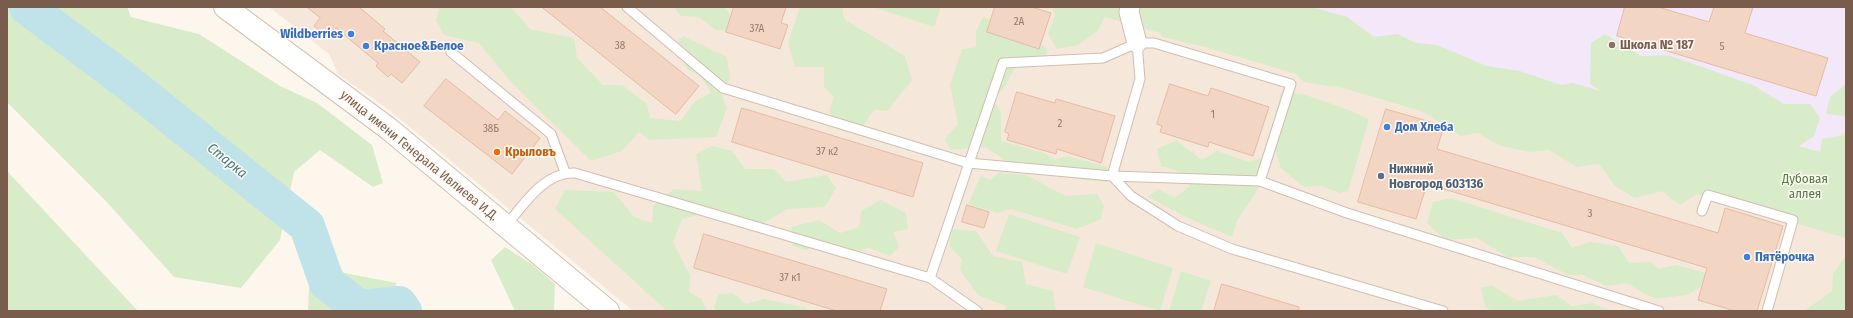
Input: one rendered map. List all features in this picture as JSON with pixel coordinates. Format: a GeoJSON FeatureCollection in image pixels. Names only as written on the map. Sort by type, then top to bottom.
{"type":"FeatureCollection","features":[{"type":"Feature","properties":{"kind":"street","name":"улица имени Генерала Ивлиева И.Д."},"geometry":{"type":"LineString","coordinates":[[225,7],[389,129],[608,311]]}},
{"type":"Feature","properties":{"kind":"street"},"geometry":{"type":"LineString","coordinates":[[1130,7],[1129,12],[1137,43]]}},
{"type":"Feature","properties":{"kind":"lane"},"geometry":{"type":"LineString","coordinates":[[628,7],[723,88],[968,163],[1112,176],[1260,181],[1347,213],[1659,311]]}},
{"type":"Feature","properties":{"kind":"lane"},"geometry":{"type":"LineString","coordinates":[[1112,176],[1140,79],[1137,43]]}},
{"type":"Feature","properties":{"kind":"lane"},"geometry":{"type":"LineString","coordinates":[[930,278],[1003,62],[1104,58],[1137,43],[1154,43],[1291,84],[1260,181]]}},
{"type":"Feature","properties":{"kind":"lane"},"geometry":{"type":"LineString","coordinates":[[451,52],[551,134],[566,172]]}},
{"type":"Feature","properties":{"kind":"lane"},"geometry":{"type":"LineString","coordinates":[[506,226],[524,203],[548,180],[566,172],[575,173],[930,278],[977,311]]}},
{"type":"Feature","properties":{"kind":"lane"},"geometry":{"type":"LineString","coordinates":[[1112,176],[1132,196],[1178,226],[1232,249],[1443,311]]}},
{"type":"Feature","properties":{"kind":"lane"},"geometry":{"type":"LineString","coordinates":[[1702,211],[1708,195],[1793,220],[1767,311]]}},
{"type":"Feature","properties":{"kind":"shaded area"},"geometry":{"type":"Polygon","coordinates":[[[269,7],[1846,7],[1846,311],[633,311],[389,110],[338,74],[329,54],[269,7]]]}},
{"type":"Feature","properties":{"kind":"shaded area","name":"Школа № 187"},"geometry":{"type":"Polygon","coordinates":[[[1245,7],[1846,7],[1846,129],[1821,153],[1573,83],[1531,89],[1245,7]]]}},
{"type":"Feature","properties":{"kind":"green space"},"geometry":{"type":"Polygon","coordinates":[[[7,7],[127,7],[131,17],[199,34],[280,86],[317,103],[372,145],[383,183],[373,187],[320,150],[294,172],[280,240],[241,288],[174,277],[104,199],[7,102],[7,7]]]}},
{"type":"Feature","properties":{"kind":"green space"},"geometry":{"type":"Polygon","coordinates":[[[415,7],[511,7],[530,29],[574,38],[577,58],[603,85],[622,85],[647,104],[650,118],[681,121],[694,102],[711,93],[701,76],[687,69],[675,45],[683,36],[727,57],[730,79],[720,92],[727,108],[716,137],[650,140],[639,132],[622,151],[591,161],[510,81],[479,43],[444,35],[436,20],[439,9],[415,7]]]}},
{"type":"Feature","properties":{"kind":"green space"},"geometry":{"type":"Polygon","coordinates":[[[674,7],[724,7],[734,20],[731,31],[716,30],[699,17],[681,16],[674,7]]]}},
{"type":"Feature","properties":{"kind":"green space"},"geometry":{"type":"Polygon","coordinates":[[[801,7],[842,7],[844,19],[905,56],[912,80],[887,111],[874,110],[863,126],[842,127],[829,112],[834,97],[824,87],[824,67],[795,67],[788,43],[801,7]]]}},
{"type":"Feature","properties":{"kind":"green space"},"geometry":{"type":"Polygon","coordinates":[[[873,7],[941,7],[934,27],[873,7]]]}},
{"type":"Feature","properties":{"kind":"green space","name":"Дубовая аллея"},"geometry":{"type":"Polygon","coordinates":[[[1052,7],[1312,7],[1347,17],[1374,37],[1398,34],[1416,43],[1437,45],[1487,66],[1520,71],[1561,85],[1573,83],[1601,91],[1590,84],[1591,43],[1605,34],[1641,56],[1668,55],[1753,85],[1784,104],[1810,104],[1820,118],[1814,136],[1799,146],[1820,152],[1822,139],[1846,135],[1846,238],[1696,194],[1680,205],[1662,191],[1635,198],[1615,186],[1600,165],[1596,164],[1577,167],[1549,150],[1530,152],[1501,146],[1478,133],[1461,136],[1421,111],[1336,86],[1303,82],[1296,74],[1205,47],[1162,37],[1160,33],[1105,17],[1098,31],[1078,45],[1057,49],[1048,34],[1055,15],[1052,7]]]}},
{"type":"Feature","properties":{"kind":"green space"},"geometry":{"type":"Polygon","coordinates":[[[983,17],[1014,27],[1047,49],[1045,56],[1020,58],[1004,88],[993,99],[1001,113],[1001,141],[1044,153],[1055,160],[1066,156],[1105,166],[1116,172],[1107,182],[1078,179],[1057,164],[1045,167],[1024,162],[1008,163],[986,147],[950,150],[945,139],[958,124],[950,85],[962,49],[976,47],[976,31],[983,17]]]}},
{"type":"Feature","properties":{"kind":"green space"},"geometry":{"type":"Polygon","coordinates":[[[1846,84],[1846,115],[1826,114],[1830,97],[1846,84]]]}},
{"type":"Feature","properties":{"kind":"green space"},"geometry":{"type":"Polygon","coordinates":[[[1281,93],[1303,94],[1346,109],[1369,119],[1348,191],[1340,193],[1321,186],[1304,187],[1281,168],[1270,135],[1281,93]]]}},
{"type":"Feature","properties":{"kind":"green space"},"geometry":{"type":"Polygon","coordinates":[[[1176,140],[1202,160],[1217,151],[1249,162],[1261,158],[1269,172],[1237,221],[1232,237],[1190,219],[1148,197],[1158,189],[1175,198],[1190,186],[1181,172],[1161,166],[1157,149],[1176,140]]]}},
{"type":"Feature","properties":{"kind":"green space"},"geometry":{"type":"Polygon","coordinates":[[[712,146],[732,151],[745,169],[774,169],[786,182],[827,175],[836,188],[825,207],[787,209],[754,229],[718,210],[682,219],[673,242],[690,275],[689,292],[701,299],[708,311],[667,311],[555,209],[565,190],[614,192],[634,217],[652,223],[653,206],[674,189],[702,191],[696,154],[712,146]]]}},
{"type":"Feature","properties":{"kind":"green space"},"geometry":{"type":"Polygon","coordinates":[[[7,171],[138,311],[7,311],[7,171]]]}},
{"type":"Feature","properties":{"kind":"green space"},"geometry":{"type":"Polygon","coordinates":[[[999,173],[1026,175],[1066,196],[1097,194],[1104,206],[1101,219],[1077,229],[1011,209],[997,213],[968,204],[981,176],[990,180],[999,173]]]}},
{"type":"Feature","properties":{"kind":"green space"},"geometry":{"type":"Polygon","coordinates":[[[1451,198],[1562,233],[1572,248],[1590,242],[1618,246],[1629,263],[1650,262],[1659,269],[1676,265],[1710,274],[1706,284],[1687,295],[1655,299],[1626,283],[1606,286],[1583,275],[1568,275],[1534,257],[1508,257],[1477,238],[1445,240],[1427,223],[1433,202],[1451,198]]]}},
{"type":"Feature","properties":{"kind":"green space"},"geometry":{"type":"Polygon","coordinates":[[[881,200],[906,213],[908,229],[893,232],[899,247],[890,256],[869,248],[843,256],[827,244],[806,250],[793,246],[791,227],[819,220],[840,233],[859,227],[861,211],[881,200]]]}},
{"type":"Feature","properties":{"kind":"green space"},"geometry":{"type":"Polygon","coordinates":[[[1009,214],[1080,237],[1067,274],[996,251],[1009,214]]]}},
{"type":"Feature","properties":{"kind":"green space"},"geometry":{"type":"Polygon","coordinates":[[[952,229],[976,231],[993,256],[1022,262],[1026,284],[1053,291],[1056,311],[1003,311],[1008,307],[978,295],[960,270],[962,259],[949,246],[952,229]]]}},
{"type":"Feature","properties":{"kind":"green space"},"geometry":{"type":"Polygon","coordinates":[[[321,238],[344,273],[397,283],[382,311],[308,311],[310,265],[321,238]]]}},
{"type":"Feature","properties":{"kind":"green space"},"geometry":{"type":"Polygon","coordinates":[[[1096,243],[1173,268],[1160,311],[1083,287],[1096,243]]]}},
{"type":"Feature","properties":{"kind":"green space"},"geometry":{"type":"Polygon","coordinates":[[[505,247],[533,265],[555,284],[554,311],[515,311],[491,260],[505,247]]]}},
{"type":"Feature","properties":{"kind":"green space"},"geometry":{"type":"Polygon","coordinates":[[[1846,255],[1846,311],[1804,311],[1832,291],[1833,274],[1846,255]]]}},
{"type":"Feature","properties":{"kind":"green space"},"geometry":{"type":"Polygon","coordinates":[[[1181,271],[1211,281],[1201,311],[1169,311],[1181,271]]]}},
{"type":"Feature","properties":{"kind":"green space"},"geometry":{"type":"Polygon","coordinates":[[[1491,285],[1518,301],[1556,295],[1572,306],[1593,303],[1610,311],[1492,311],[1485,307],[1481,288],[1491,285]]]}},
{"type":"Feature","properties":{"kind":"green space"},"geometry":{"type":"Polygon","coordinates":[[[732,293],[746,304],[764,299],[804,307],[809,311],[715,311],[714,306],[719,294],[732,293]]]}},
{"type":"Feature","properties":{"kind":"building"},"geometry":{"type":"Polygon","coordinates":[[[307,7],[359,7],[385,29],[383,31],[420,62],[402,83],[391,74],[388,77],[376,66],[378,63],[336,28],[328,38],[314,26],[320,18],[307,7]]]}},
{"type":"Feature","properties":{"kind":"building"},"geometry":{"type":"Polygon","coordinates":[[[542,7],[600,7],[699,86],[676,114],[542,7]]]}},
{"type":"Feature","properties":{"kind":"building"},"geometry":{"type":"Polygon","coordinates":[[[734,7],[786,7],[781,23],[788,25],[780,49],[726,32],[734,7]]]}},
{"type":"Feature","properties":{"kind":"building"},"geometry":{"type":"Polygon","coordinates":[[[995,7],[1032,7],[1051,13],[1039,49],[987,32],[995,7]]]}},
{"type":"Feature","properties":{"kind":"building"},"geometry":{"type":"Polygon","coordinates":[[[1625,7],[1658,7],[1709,22],[1714,7],[1753,7],[1745,33],[1828,58],[1816,96],[1617,36],[1625,7]]]}},
{"type":"Feature","properties":{"kind":"building"},"geometry":{"type":"Polygon","coordinates":[[[446,79],[498,120],[505,111],[540,138],[512,174],[424,106],[446,79]]]}},
{"type":"Feature","properties":{"kind":"building"},"geometry":{"type":"Polygon","coordinates":[[[1170,84],[1208,96],[1211,88],[1269,107],[1253,156],[1209,142],[1208,147],[1160,132],[1162,126],[1157,124],[1170,84]]]}},
{"type":"Feature","properties":{"kind":"building"},"geometry":{"type":"Polygon","coordinates":[[[1017,92],[1055,103],[1056,99],[1115,116],[1101,163],[1057,149],[1056,154],[1007,140],[1009,134],[1005,132],[1017,92]]]}},
{"type":"Feature","properties":{"kind":"building"},"geometry":{"type":"Polygon","coordinates":[[[742,108],[923,163],[913,197],[732,142],[742,108]]]}},
{"type":"Feature","properties":{"kind":"building"},"geometry":{"type":"Polygon","coordinates":[[[1386,109],[1444,126],[1437,149],[1718,233],[1725,208],[1783,226],[1757,311],[1735,311],[1698,300],[1707,268],[1427,184],[1416,219],[1358,202],[1386,109]]]}},
{"type":"Feature","properties":{"kind":"building"},"geometry":{"type":"Polygon","coordinates":[[[967,205],[989,212],[984,228],[962,222],[967,205]]]}},
{"type":"Feature","properties":{"kind":"building"},"geometry":{"type":"Polygon","coordinates":[[[704,234],[887,289],[880,311],[837,311],[694,268],[704,234]]]}},
{"type":"Feature","properties":{"kind":"building"},"geometry":{"type":"Polygon","coordinates":[[[1222,284],[1299,307],[1299,311],[1214,311],[1222,284]]]}},
{"type":"Feature","properties":{"kind":"waterway","name":"Старка"},"geometry":{"type":"LineString","coordinates":[[27,7],[126,81],[307,226],[327,283],[360,308],[399,304],[404,311]]}},
{"type":"Feature","properties":{"kind":"place","name":"Wildberries"},"geometry":{"type":"Point","coordinates":[351,34]}},
{"type":"Feature","properties":{"kind":"place","name":"Школа № 187"},"geometry":{"type":"Point","coordinates":[1612,45]}},
{"type":"Feature","properties":{"kind":"place","name":"Красное&Белое"},"geometry":{"type":"Point","coordinates":[366,46]}},
{"type":"Feature","properties":{"kind":"place","name":"Дом Хлеба"},"geometry":{"type":"Point","coordinates":[1387,127]}},
{"type":"Feature","properties":{"kind":"place","name":"Крыловъ"},"geometry":{"type":"Point","coordinates":[497,152]}},
{"type":"Feature","properties":{"kind":"place","name":"Нижний Новгород 603136"},"geometry":{"type":"Point","coordinates":[1381,176]}},
{"type":"Feature","properties":{"kind":"place","name":"Пятёрочка"},"geometry":{"type":"Point","coordinates":[1747,257]}}]}
